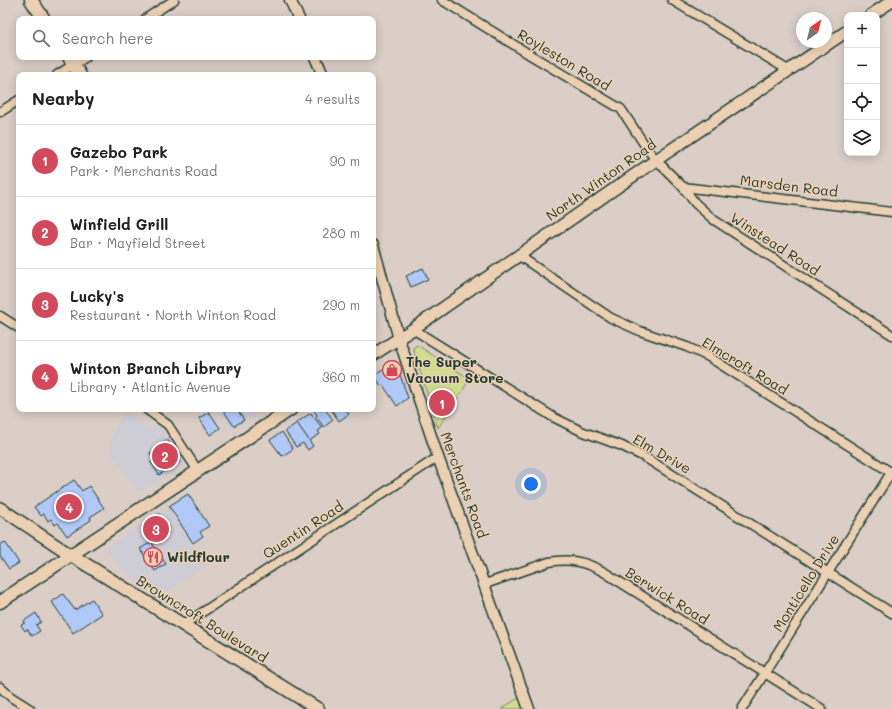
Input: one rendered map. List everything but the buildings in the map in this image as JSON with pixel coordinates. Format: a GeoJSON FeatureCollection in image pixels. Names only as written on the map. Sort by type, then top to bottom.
{"type":"FeatureCollection","features":[{"type":"Feature","properties":{"kind":"main road"},"geometry":{"type":"LineString","coordinates":[[31,0],[42,16]]}},
{"type":"Feature","properties":{"kind":"main road"},"geometry":{"type":"LineString","coordinates":[[876,12],[892,1]]}},
{"type":"Feature","properties":{"kind":"main road","name":"North Winton Road"},"geometry":{"type":"LineString","coordinates":[[376,353],[399,339],[656,160],[844,33]]}},
{"type":"Feature","properties":{"kind":"main road"},"geometry":{"type":"LineString","coordinates":[[71,61],[78,72]]}},
{"type":"Feature","properties":{"kind":"main road"},"geometry":{"type":"LineString","coordinates":[[0,602],[286,412]]}},
{"type":"Feature","properties":{"kind":"main road"},"geometry":{"type":"LineString","coordinates":[[0,508],[71,555]]}},
{"type":"Feature","properties":{"kind":"main road","name":"Browncroft Boulevard"},"geometry":{"type":"LineString","coordinates":[[71,555],[318,709]]}},
{"type":"Feature","properties":{"kind":"street"},"geometry":{"type":"LineString","coordinates":[[150,16],[174,0]]}},
{"type":"Feature","properties":{"kind":"street"},"geometry":{"type":"LineString","coordinates":[[290,0],[298,16]]}},
{"type":"Feature","properties":{"kind":"street","name":"Royleston Road"},"geometry":{"type":"LineString","coordinates":[[442,0],[620,109],[656,160]]}},
{"type":"Feature","properties":{"kind":"street"},"geometry":{"type":"LineString","coordinates":[[672,0],[788,70]]}},
{"type":"Feature","properties":{"kind":"street"},"geometry":{"type":"LineString","coordinates":[[316,60],[322,72]]}},
{"type":"Feature","properties":{"kind":"street"},"geometry":{"type":"LineString","coordinates":[[61,72],[71,61]]}},
{"type":"Feature","properties":{"kind":"street"},"geometry":{"type":"LineString","coordinates":[[0,112],[16,102]]}},
{"type":"Feature","properties":{"kind":"street","name":"Winstead Road"},"geometry":{"type":"LineString","coordinates":[[656,160],[683,187],[695,203],[714,220],[892,335]]}},
{"type":"Feature","properties":{"kind":"street","name":"Marsden Road"},"geometry":{"type":"LineString","coordinates":[[683,187],[892,212]]}},
{"type":"Feature","properties":{"kind":"street","name":"Elmcroft Road"},"geometry":{"type":"LineString","coordinates":[[518,255],[611,318],[640,331],[687,347],[709,357],[892,472]]}},
{"type":"Feature","properties":{"kind":"street","name":"Merchants Road"},"geometry":{"type":"LineString","coordinates":[[376,256],[399,339],[438,457],[529,709]]}},
{"type":"Feature","properties":{"kind":"street"},"geometry":{"type":"LineString","coordinates":[[0,316],[16,326]]}},
{"type":"Feature","properties":{"kind":"street","name":"Elm Drive"},"geometry":{"type":"LineString","coordinates":[[413,329],[553,417],[581,431],[622,446],[646,458],[892,613]]}},
{"type":"Feature","properties":{"kind":"street"},"geometry":{"type":"LineString","coordinates":[[150,412],[168,425],[198,471]]}},
{"type":"Feature","properties":{"kind":"street","name":"Quentin Road"},"geometry":{"type":"LineString","coordinates":[[183,626],[438,457]]}},
{"type":"Feature","properties":{"kind":"street","name":"Monticello Drive"},"geometry":{"type":"LineString","coordinates":[[742,709],[892,472]]}},
{"type":"Feature","properties":{"kind":"street","name":"Berwick Road"},"geometry":{"type":"LineString","coordinates":[[485,584],[554,561],[568,560],[586,563],[604,572],[822,709]]}},
{"type":"Feature","properties":{"kind":"street"},"geometry":{"type":"LineString","coordinates":[[0,687],[11,697],[30,709]]}},
{"type":"Feature","properties":{"kind":"shaded area"},"geometry":{"type":"Polygon","coordinates":[[[376,306],[379,319],[376,328],[376,306]]]}},
{"type":"Feature","properties":{"kind":"shaded area"},"geometry":{"type":"Polygon","coordinates":[[[124,412],[149,428],[158,425],[184,463],[181,467],[144,490],[136,490],[111,452],[111,438],[124,412]]]}},
{"type":"Feature","properties":{"kind":"shaded area"},"geometry":{"type":"Polygon","coordinates":[[[220,412],[259,412],[232,430],[220,412]]]}},
{"type":"Feature","properties":{"kind":"shaded area"},"geometry":{"type":"Polygon","coordinates":[[[168,507],[205,566],[164,594],[138,582],[120,568],[106,548],[168,507]]]}},
{"type":"Feature","properties":{"kind":"green space"},"geometry":{"type":"Polygon","coordinates":[[[417,345],[470,379],[438,428],[413,348],[417,345]]]}},
{"type":"Feature","properties":{"kind":"green space"},"geometry":{"type":"Polygon","coordinates":[[[520,697],[524,709],[501,709],[520,697]]]}},
{"type":"Feature","properties":{"kind":"place","name":"The Super Vacuum Store"},"geometry":{"type":"Point","coordinates":[392,370]}},
{"type":"Feature","properties":{"kind":"place","name":"Gazebo Park"},"geometry":{"type":"Point","coordinates":[442,403]}},
{"type":"Feature","properties":{"kind":"place","name":"Winfield Grill"},"geometry":{"type":"Point","coordinates":[165,456]}},
{"type":"Feature","properties":{"kind":"place","name":"Winton Branch Library"},"geometry":{"type":"Point","coordinates":[69,507]}},
{"type":"Feature","properties":{"kind":"place","name":"Lucky's"},"geometry":{"type":"Point","coordinates":[156,529]}},
{"type":"Feature","properties":{"kind":"place","name":"Wildflour"},"geometry":{"type":"Point","coordinates":[153,557]}}]}
